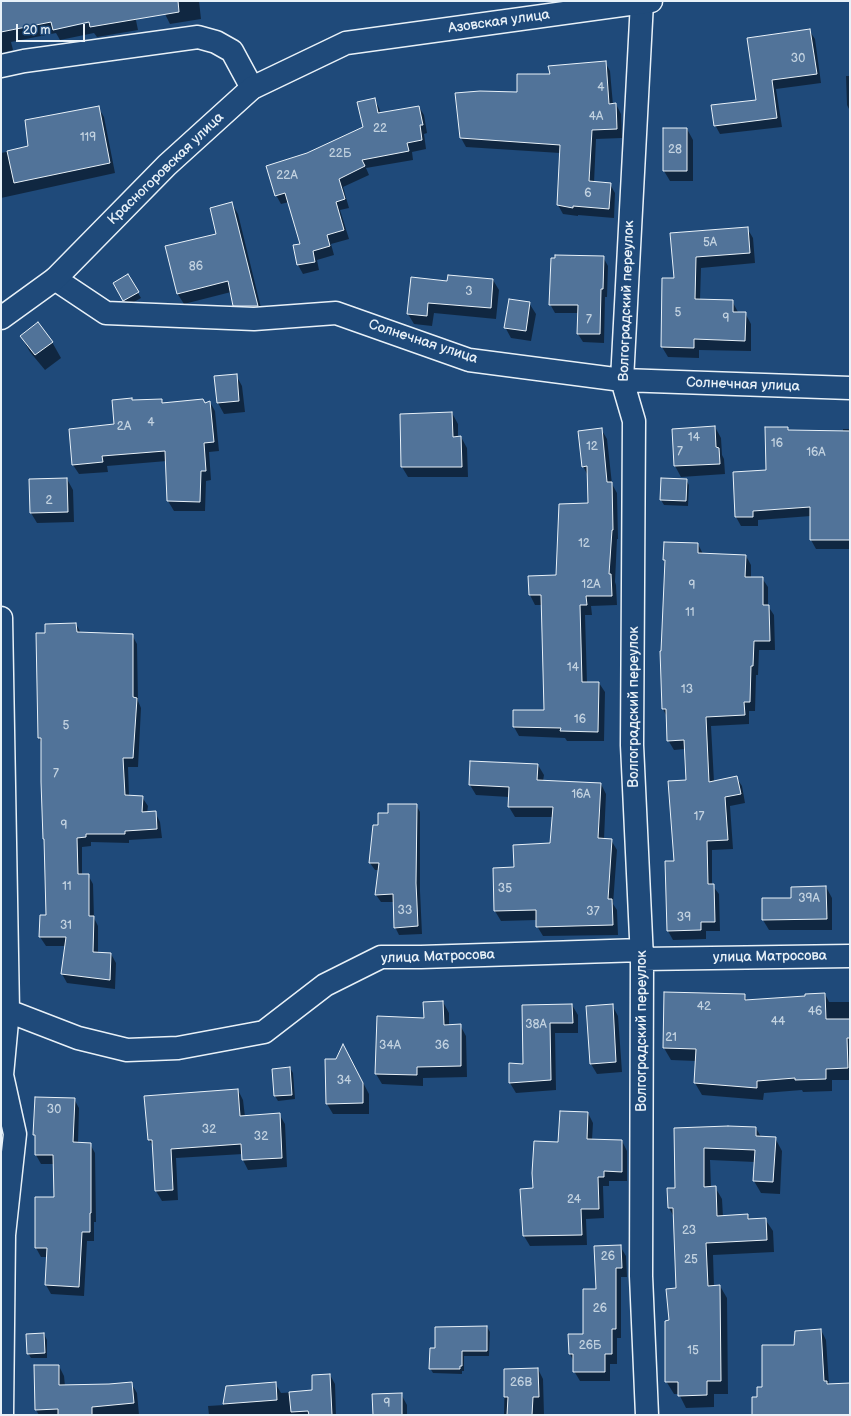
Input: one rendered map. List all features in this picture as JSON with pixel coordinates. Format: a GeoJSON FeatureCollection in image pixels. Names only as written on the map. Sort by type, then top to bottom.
{"type":"FeatureCollection","features":[{"type":"Feature","properties":{"kind":"street","name":"Азовская улица"},"geometry":{"type":"LineString","coordinates":[[346,43],[647,2]]}},
{"type":"Feature","properties":{"kind":"street","name":"Волгоградский переулок"},"geometry":{"type":"LineString","coordinates":[[647,2],[622,380],[634,421],[632,745],[642,954],[642,1276],[647,1415]]}},
{"type":"Feature","properties":{"kind":"street"},"geometry":{"type":"LineString","coordinates":[[1,66],[24,61],[198,37],[216,42],[232,51],[252,88]]}},
{"type":"Feature","properties":{"kind":"street","name":"Красногоровская улица"},"geometry":{"type":"LineString","coordinates":[[1,318],[55,279],[166,165],[252,88],[346,43]]}},
{"type":"Feature","properties":{"kind":"street","name":"Солнечная улица"},"geometry":{"type":"LineString","coordinates":[[55,279],[106,313],[254,319],[336,313],[470,360],[622,380],[850,388]]}},
{"type":"Feature","properties":{"kind":"street"},"geometry":{"type":"LineString","coordinates":[[1,618],[5,1011],[2,1075],[15,1134],[4,1235],[2,1415]]}},
{"type":"Feature","properties":{"kind":"street","name":"улица Матросова"},"geometry":{"type":"LineString","coordinates":[[5,1011],[78,1038],[127,1050],[178,1048],[264,1032],[326,985],[381,957],[642,954],[850,956]]}},
{"type":"Feature","properties":{"kind":"building"},"geometry":{"type":"Polygon","coordinates":[[[1,1],[178,1],[179,12],[90,27],[89,22],[53,30],[51,22],[1,32],[1,1]]]}},
{"type":"Feature","properties":{"kind":"building"},"geometry":{"type":"Polygon","coordinates":[[[810,29],[817,74],[772,80],[777,118],[714,126],[711,105],[756,100],[747,38],[810,29]]]}},
{"type":"Feature","properties":{"kind":"building"},"geometry":{"type":"Polygon","coordinates":[[[606,61],[609,104],[616,103],[617,129],[592,130],[589,181],[611,183],[609,209],[573,206],[573,208],[557,205],[560,145],[460,138],[455,93],[480,91],[517,92],[517,74],[550,74],[548,66],[606,61]]]}},
{"type":"Feature","properties":{"kind":"building"},"geometry":{"type":"Polygon","coordinates":[[[375,98],[378,113],[419,106],[423,125],[420,125],[422,140],[407,143],[409,151],[362,160],[365,166],[339,179],[345,199],[336,202],[344,230],[327,235],[330,246],[313,251],[315,262],[297,265],[293,245],[300,244],[285,193],[275,196],[266,166],[307,153],[363,127],[357,102],[375,98]]]}},
{"type":"Feature","properties":{"kind":"building"},"geometry":{"type":"Polygon","coordinates":[[[99,106],[110,163],[14,183],[7,151],[28,146],[25,120],[99,106]]]}},
{"type":"Feature","properties":{"kind":"building"},"geometry":{"type":"Polygon","coordinates":[[[663,128],[687,128],[687,171],[663,171],[663,128]]]}},
{"type":"Feature","properties":{"kind":"building"},"geometry":{"type":"Polygon","coordinates":[[[232,202],[258,306],[233,306],[228,281],[177,294],[165,246],[216,234],[210,208],[232,202]]]}},
{"type":"Feature","properties":{"kind":"building"},"geometry":{"type":"Polygon","coordinates":[[[748,227],[750,253],[696,257],[695,299],[733,300],[733,312],[746,312],[745,341],[694,339],[694,348],[661,347],[662,278],[674,278],[670,233],[748,227]]]}},
{"type":"Feature","properties":{"kind":"building"},"geometry":{"type":"Polygon","coordinates":[[[555,255],[604,256],[603,289],[601,289],[600,334],[577,334],[578,305],[549,305],[551,258],[555,258],[555,255]]]}},
{"type":"Feature","properties":{"kind":"building"},"geometry":{"type":"Polygon","coordinates":[[[128,274],[139,292],[123,301],[113,283],[128,274]]]}},
{"type":"Feature","properties":{"kind":"building"},"geometry":{"type":"Polygon","coordinates":[[[448,275],[493,279],[491,308],[428,303],[427,316],[407,314],[411,277],[447,281],[448,275]]]}},
{"type":"Feature","properties":{"kind":"building"},"geometry":{"type":"Polygon","coordinates":[[[509,299],[530,302],[526,331],[504,328],[509,299]]]}},
{"type":"Feature","properties":{"kind":"building"},"geometry":{"type":"Polygon","coordinates":[[[38,322],[53,342],[35,355],[20,336],[38,322]]]}},
{"type":"Feature","properties":{"kind":"building"},"geometry":{"type":"Polygon","coordinates":[[[237,374],[239,401],[217,403],[214,376],[237,374]]]}},
{"type":"Feature","properties":{"kind":"building"},"geometry":{"type":"Polygon","coordinates":[[[132,398],[132,400],[162,399],[162,403],[203,399],[205,403],[210,401],[214,442],[204,443],[206,471],[201,471],[200,502],[167,501],[165,451],[102,456],[103,462],[72,465],[69,429],[114,424],[112,400],[132,398]]]}},
{"type":"Feature","properties":{"kind":"building"},"geometry":{"type":"Polygon","coordinates":[[[452,412],[453,437],[461,436],[462,467],[401,467],[400,414],[452,412]]]}},
{"type":"Feature","properties":{"kind":"building"},"geometry":{"type":"Polygon","coordinates":[[[715,426],[716,447],[719,448],[720,464],[674,466],[672,429],[715,426]]]}},
{"type":"Feature","properties":{"kind":"building"},"geometry":{"type":"Polygon","coordinates":[[[765,427],[788,427],[788,430],[850,431],[850,540],[810,540],[810,507],[753,511],[753,517],[735,517],[733,472],[766,470],[765,427]]]}},
{"type":"Feature","properties":{"kind":"building"},"geometry":{"type":"Polygon","coordinates":[[[602,428],[607,482],[612,482],[613,530],[609,574],[611,574],[612,596],[586,596],[587,605],[580,605],[582,682],[599,682],[598,732],[560,731],[561,728],[513,727],[513,710],[544,710],[541,595],[529,595],[528,576],[556,575],[559,504],[588,503],[587,466],[582,467],[578,431],[602,428]]]}},
{"type":"Feature","properties":{"kind":"building"},"geometry":{"type":"Polygon","coordinates":[[[67,478],[68,512],[30,513],[29,479],[67,478]]]}},
{"type":"Feature","properties":{"kind":"building"},"geometry":{"type":"Polygon","coordinates":[[[661,478],[687,479],[686,501],[660,500],[661,478]]]}},
{"type":"Feature","properties":{"kind":"building"},"geometry":{"type":"Polygon","coordinates":[[[664,542],[698,543],[698,553],[746,555],[745,577],[763,577],[763,605],[769,605],[770,641],[754,641],[753,666],[751,666],[750,702],[744,702],[745,715],[706,717],[709,782],[737,776],[741,794],[725,797],[728,840],[707,841],[708,884],[714,884],[715,922],[701,922],[701,930],[667,931],[665,861],[674,861],[668,781],[686,780],[684,740],[667,741],[666,709],[662,709],[660,651],[665,560],[663,560],[664,542]]]}},
{"type":"Feature","properties":{"kind":"building"},"geometry":{"type":"Polygon","coordinates":[[[76,623],[77,632],[133,634],[133,697],[137,698],[133,758],[123,758],[125,795],[143,796],[142,812],[156,811],[157,829],[125,831],[125,834],[86,834],[86,837],[77,838],[78,874],[89,874],[89,916],[94,916],[93,952],[111,953],[110,980],[61,974],[66,937],[39,937],[40,915],[46,915],[41,782],[41,738],[38,738],[36,633],[45,633],[45,624],[76,623]]]}},
{"type":"Feature","properties":{"kind":"building"},"geometry":{"type":"Polygon","coordinates":[[[470,761],[538,764],[537,780],[601,783],[598,838],[612,839],[608,899],[612,899],[613,925],[536,927],[536,910],[494,911],[493,868],[514,867],[513,845],[550,843],[553,807],[508,807],[509,787],[469,785],[470,761]]]}},
{"type":"Feature","properties":{"kind":"building"},"geometry":{"type":"Polygon","coordinates":[[[388,804],[417,804],[416,883],[418,926],[394,928],[393,894],[375,895],[379,863],[369,863],[373,825],[378,825],[378,813],[388,813],[388,804]]]}},
{"type":"Feature","properties":{"kind":"building"},"geometry":{"type":"Polygon","coordinates":[[[826,886],[827,919],[762,920],[762,898],[791,898],[791,887],[826,886]]]}},
{"type":"Feature","properties":{"kind":"building"},"geometry":{"type":"Polygon","coordinates":[[[664,992],[745,994],[745,1000],[805,996],[805,994],[825,993],[826,1019],[850,1019],[850,1038],[847,1038],[848,1068],[826,1069],[826,1079],[795,1080],[795,1078],[757,1081],[757,1088],[694,1083],[696,1049],[663,1048],[664,992]]]}},
{"type":"Feature","properties":{"kind":"building"},"geometry":{"type":"Polygon","coordinates":[[[443,1001],[444,1025],[461,1024],[461,1066],[417,1067],[417,1075],[375,1074],[377,1016],[424,1018],[423,1002],[443,1001]]]}},
{"type":"Feature","properties":{"kind":"building"},"geometry":{"type":"Polygon","coordinates":[[[572,1004],[573,1023],[550,1023],[551,1080],[509,1083],[509,1063],[523,1064],[522,1005],[572,1004]]]}},
{"type":"Feature","properties":{"kind":"building"},"geometry":{"type":"Polygon","coordinates":[[[613,1004],[616,1062],[590,1064],[586,1006],[613,1004]]]}},
{"type":"Feature","properties":{"kind":"building"},"geometry":{"type":"Polygon","coordinates":[[[343,1044],[363,1083],[363,1103],[326,1104],[325,1059],[336,1059],[343,1044]]]}},
{"type":"Feature","properties":{"kind":"building"},"geometry":{"type":"Polygon","coordinates":[[[290,1067],[292,1095],[274,1096],[272,1069],[290,1067]]]}},
{"type":"Feature","properties":{"kind":"building"},"geometry":{"type":"Polygon","coordinates":[[[238,1089],[240,1116],[280,1113],[282,1158],[242,1160],[241,1144],[171,1149],[173,1190],[155,1191],[152,1140],[148,1140],[144,1096],[238,1089]]]}},
{"type":"Feature","properties":{"kind":"building"},"geometry":{"type":"Polygon","coordinates":[[[35,1097],[75,1098],[73,1142],[91,1143],[90,1232],[82,1232],[79,1287],[45,1285],[47,1248],[35,1248],[35,1197],[54,1197],[53,1155],[35,1155],[35,1135],[33,1135],[35,1097]]]}},
{"type":"Feature","properties":{"kind":"building"},"geometry":{"type":"Polygon","coordinates":[[[560,1111],[588,1112],[587,1139],[622,1140],[622,1172],[604,1171],[604,1177],[598,1177],[599,1209],[581,1209],[582,1235],[523,1236],[520,1189],[533,1188],[532,1173],[534,1141],[558,1142],[560,1111]]]}},
{"type":"Feature","properties":{"kind":"building"},"geometry":{"type":"Polygon","coordinates":[[[728,1126],[756,1127],[756,1136],[776,1137],[773,1182],[753,1181],[755,1150],[704,1148],[704,1187],[716,1186],[717,1216],[748,1214],[748,1219],[766,1218],[767,1240],[706,1243],[708,1286],[720,1285],[721,1381],[707,1381],[707,1395],[678,1396],[678,1382],[665,1382],[665,1321],[669,1320],[666,1289],[676,1288],[673,1208],[668,1208],[667,1188],[675,1188],[674,1128],[728,1126]]]}},
{"type":"Feature","properties":{"kind":"building"},"geometry":{"type":"Polygon","coordinates":[[[621,1245],[622,1268],[616,1268],[616,1329],[612,1329],[612,1354],[605,1354],[605,1372],[573,1372],[573,1354],[569,1354],[568,1334],[583,1334],[583,1289],[596,1289],[594,1246],[621,1245]]]}},
{"type":"Feature","properties":{"kind":"building"},"geometry":{"type":"Polygon","coordinates":[[[487,1326],[487,1351],[462,1351],[462,1366],[460,1366],[460,1369],[429,1369],[430,1348],[435,1348],[435,1327],[487,1326]]]}},
{"type":"Feature","properties":{"kind":"building"},"geometry":{"type":"Polygon","coordinates":[[[821,1329],[824,1381],[827,1381],[827,1384],[850,1383],[850,1415],[752,1415],[752,1397],[757,1397],[757,1387],[762,1387],[762,1345],[794,1345],[795,1331],[821,1329]]]}},
{"type":"Feature","properties":{"kind":"building"},"geometry":{"type":"Polygon","coordinates":[[[44,1333],[45,1353],[27,1354],[26,1334],[44,1333]]]}},
{"type":"Feature","properties":{"kind":"building"},"geometry":{"type":"Polygon","coordinates":[[[34,1365],[59,1365],[59,1385],[132,1382],[134,1403],[92,1407],[92,1415],[58,1415],[58,1409],[35,1410],[34,1365]]]}},
{"type":"Feature","properties":{"kind":"building"},"geometry":{"type":"Polygon","coordinates":[[[538,1368],[539,1397],[533,1397],[532,1415],[507,1415],[508,1397],[504,1397],[504,1369],[538,1368]]]}},
{"type":"Feature","properties":{"kind":"building"},"geometry":{"type":"Polygon","coordinates":[[[330,1374],[332,1415],[309,1415],[308,1411],[291,1412],[289,1392],[312,1390],[312,1375],[330,1374]]]}},
{"type":"Feature","properties":{"kind":"building"},"geometry":{"type":"Polygon","coordinates":[[[276,1382],[277,1400],[223,1404],[226,1386],[276,1382]]]}},
{"type":"Feature","properties":{"kind":"building"},"geometry":{"type":"Polygon","coordinates":[[[402,1393],[402,1415],[373,1415],[372,1394],[402,1393]]]}}]}
